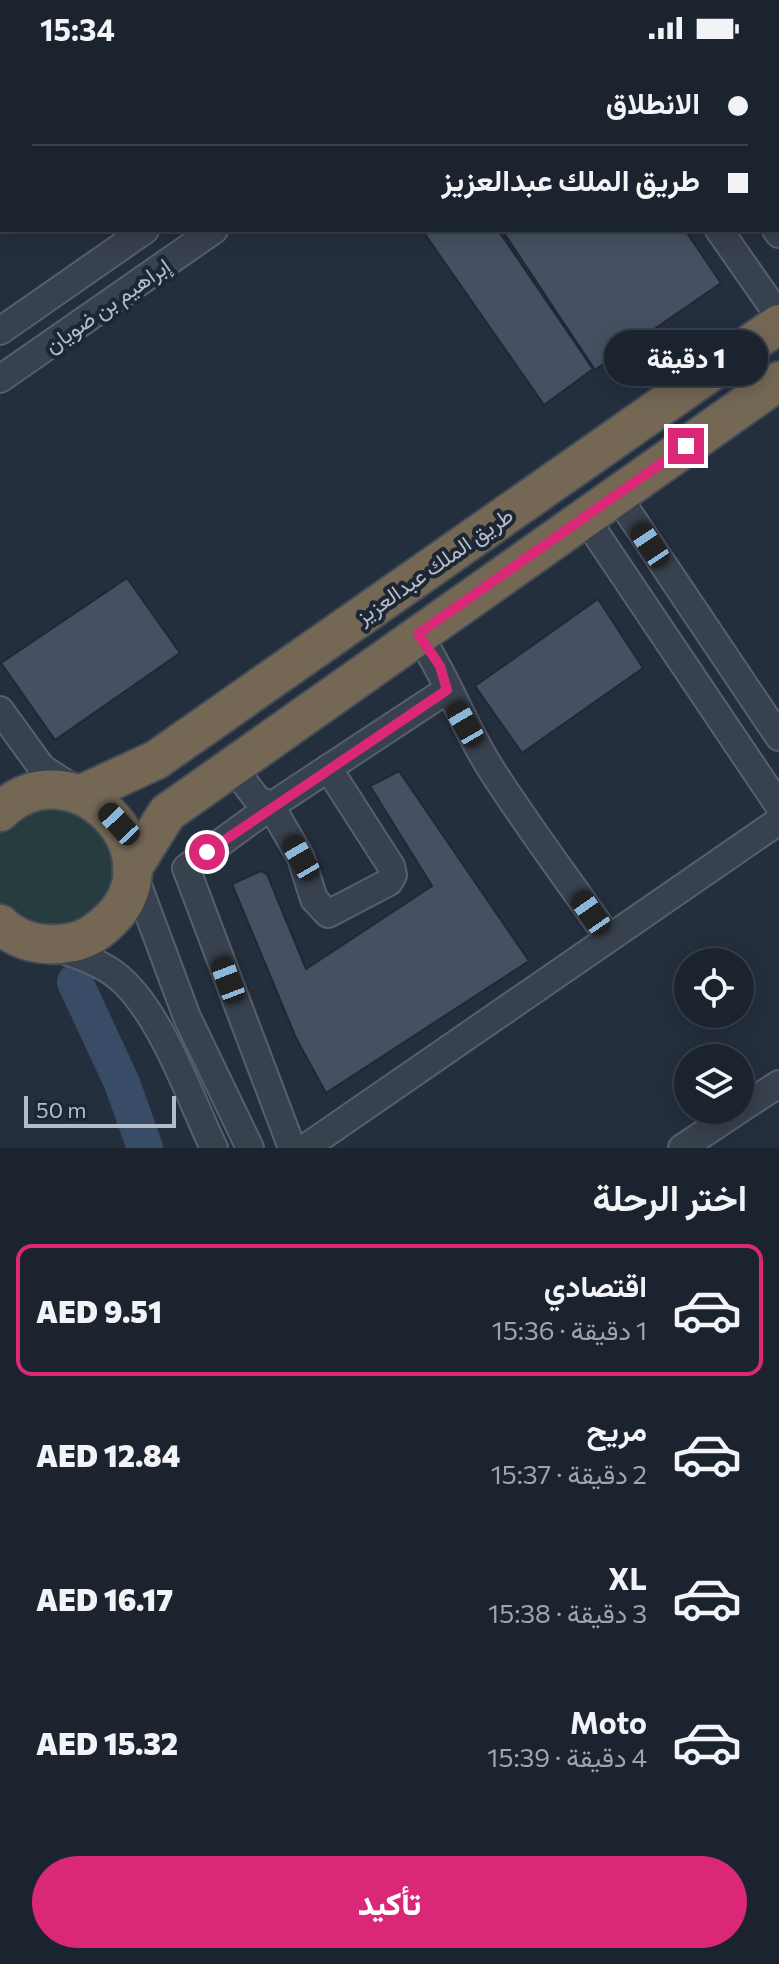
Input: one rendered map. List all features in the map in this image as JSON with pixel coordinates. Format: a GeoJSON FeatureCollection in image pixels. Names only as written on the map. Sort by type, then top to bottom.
{"type":"FeatureCollection","features":[{"type":"Feature","properties":{"kind":"highway","name":"طريق الملك عبدالعزيز"},"geometry":{"type":"LineString","coordinates":[[82,794],[156,760],[779,324]]}},
{"type":"Feature","properties":{"kind":"highway","name":"طريق الملك عبدالعزيز"},"geometry":{"type":"LineString","coordinates":[[52,946],[76,942],[98,932],[116,914],[128,893],[132,869],[167,813],[779,381]]}},
{"type":"Feature","properties":{"kind":"highway"},"geometry":{"type":"LineString","coordinates":[[0,812],[9,803],[32,792],[58,789],[82,794],[103,807],[119,824],[129,845],[132,869]]}},
{"type":"Feature","properties":{"kind":"highway"},"geometry":{"type":"LineString","coordinates":[[0,924],[26,941],[52,946]]}},
{"type":"Feature","properties":{"kind":"highway"},"geometry":{"type":"LineString","coordinates":[[0,957],[52,946]]}},
{"type":"Feature","properties":{"kind":"street","name":"إبراهيم بن ضويان"},"geometry":{"type":"LineString","coordinates":[[0,331],[142,232]]}},
{"type":"Feature","properties":{"kind":"street"},"geometry":{"type":"LineString","coordinates":[[720,232],[779,316]]}},
{"type":"Feature","properties":{"kind":"street","name":"إبراهيم بن ضويان"},"geometry":{"type":"LineString","coordinates":[[0,379],[206,233]]}},
{"type":"Feature","properties":{"kind":"street"},"geometry":{"type":"LineString","coordinates":[[616,494],[776,727]]}},
{"type":"Feature","properties":{"kind":"street"},"geometry":{"type":"LineString","coordinates":[[584,516],[779,806]]}},
{"type":"Feature","properties":{"kind":"street"},"geometry":{"type":"LineString","coordinates":[[418,634],[440,666],[447,690],[492,769],[608,937]]}},
{"type":"Feature","properties":{"kind":"street"},"geometry":{"type":"LineString","coordinates":[[292,1148],[186,868],[271,806],[447,690]]}},
{"type":"Feature","properties":{"kind":"street"},"geometry":{"type":"LineString","coordinates":[[0,710],[42,768],[82,794]]}},
{"type":"Feature","properties":{"kind":"street"},"geometry":{"type":"LineString","coordinates":[[232,766],[257,799],[271,806],[301,858],[320,910],[328,914],[342,910],[389,882],[393,875],[391,866],[328,768]]}},
{"type":"Feature","properties":{"kind":"street"},"geometry":{"type":"LineString","coordinates":[[305,1148],[779,821]]}},
{"type":"Feature","properties":{"kind":"street"},"geometry":{"type":"LineString","coordinates":[[132,869],[187,1017],[250,1148]]}},
{"type":"Feature","properties":{"kind":"street"},"geometry":{"type":"LineString","coordinates":[[52,946],[98,963],[126,984],[154,1024],[214,1148]]}},
{"type":"Feature","properties":{"kind":"street"},"geometry":{"type":"LineString","coordinates":[[754,1101],[779,1084]]}},
{"type":"Feature","properties":{"kind":"street"},"geometry":{"type":"LineString","coordinates":[[682,1148],[719,1124]]}},
{"type":"Feature","properties":{"kind":"green space"},"geometry":{"type":"Polygon","coordinates":[[[50,803],[89,815],[113,848],[113,888],[88,920],[48,931],[9,914],[0,903],[0,832],[10,819],[50,803]]]}},
{"type":"Feature","properties":{"kind":"building"},"geometry":{"type":"Polygon","coordinates":[[[423,232],[499,232],[593,369],[544,405],[423,232]]]}},
{"type":"Feature","properties":{"kind":"building"},"geometry":{"type":"Polygon","coordinates":[[[503,232],[686,232],[721,283],[595,370],[503,232]]]}},
{"type":"Feature","properties":{"kind":"building"},"geometry":{"type":"Polygon","coordinates":[[[127,578],[180,653],[55,740],[1,663],[127,578]]]}},
{"type":"Feature","properties":{"kind":"building"},"geometry":{"type":"Polygon","coordinates":[[[598,599],[643,668],[522,753],[475,686],[598,599]]]}},
{"type":"Feature","properties":{"kind":"building"},"geometry":{"type":"Polygon","coordinates":[[[399,771],[529,961],[326,1093],[296,1038],[232,884],[261,871],[267,874],[306,969],[432,886],[370,786],[399,771]]]}},
{"type":"Feature","properties":{"kind":"waterway"},"geometry":{"type":"LineString","coordinates":[[75,982],[122,1083],[145,1148]]}},
{"type":"Feature","properties":{"kind":"route"},"geometry":{"type":"LineString","coordinates":[[207,852],[447,690],[440,666],[418,634],[686,446]]}}]}
